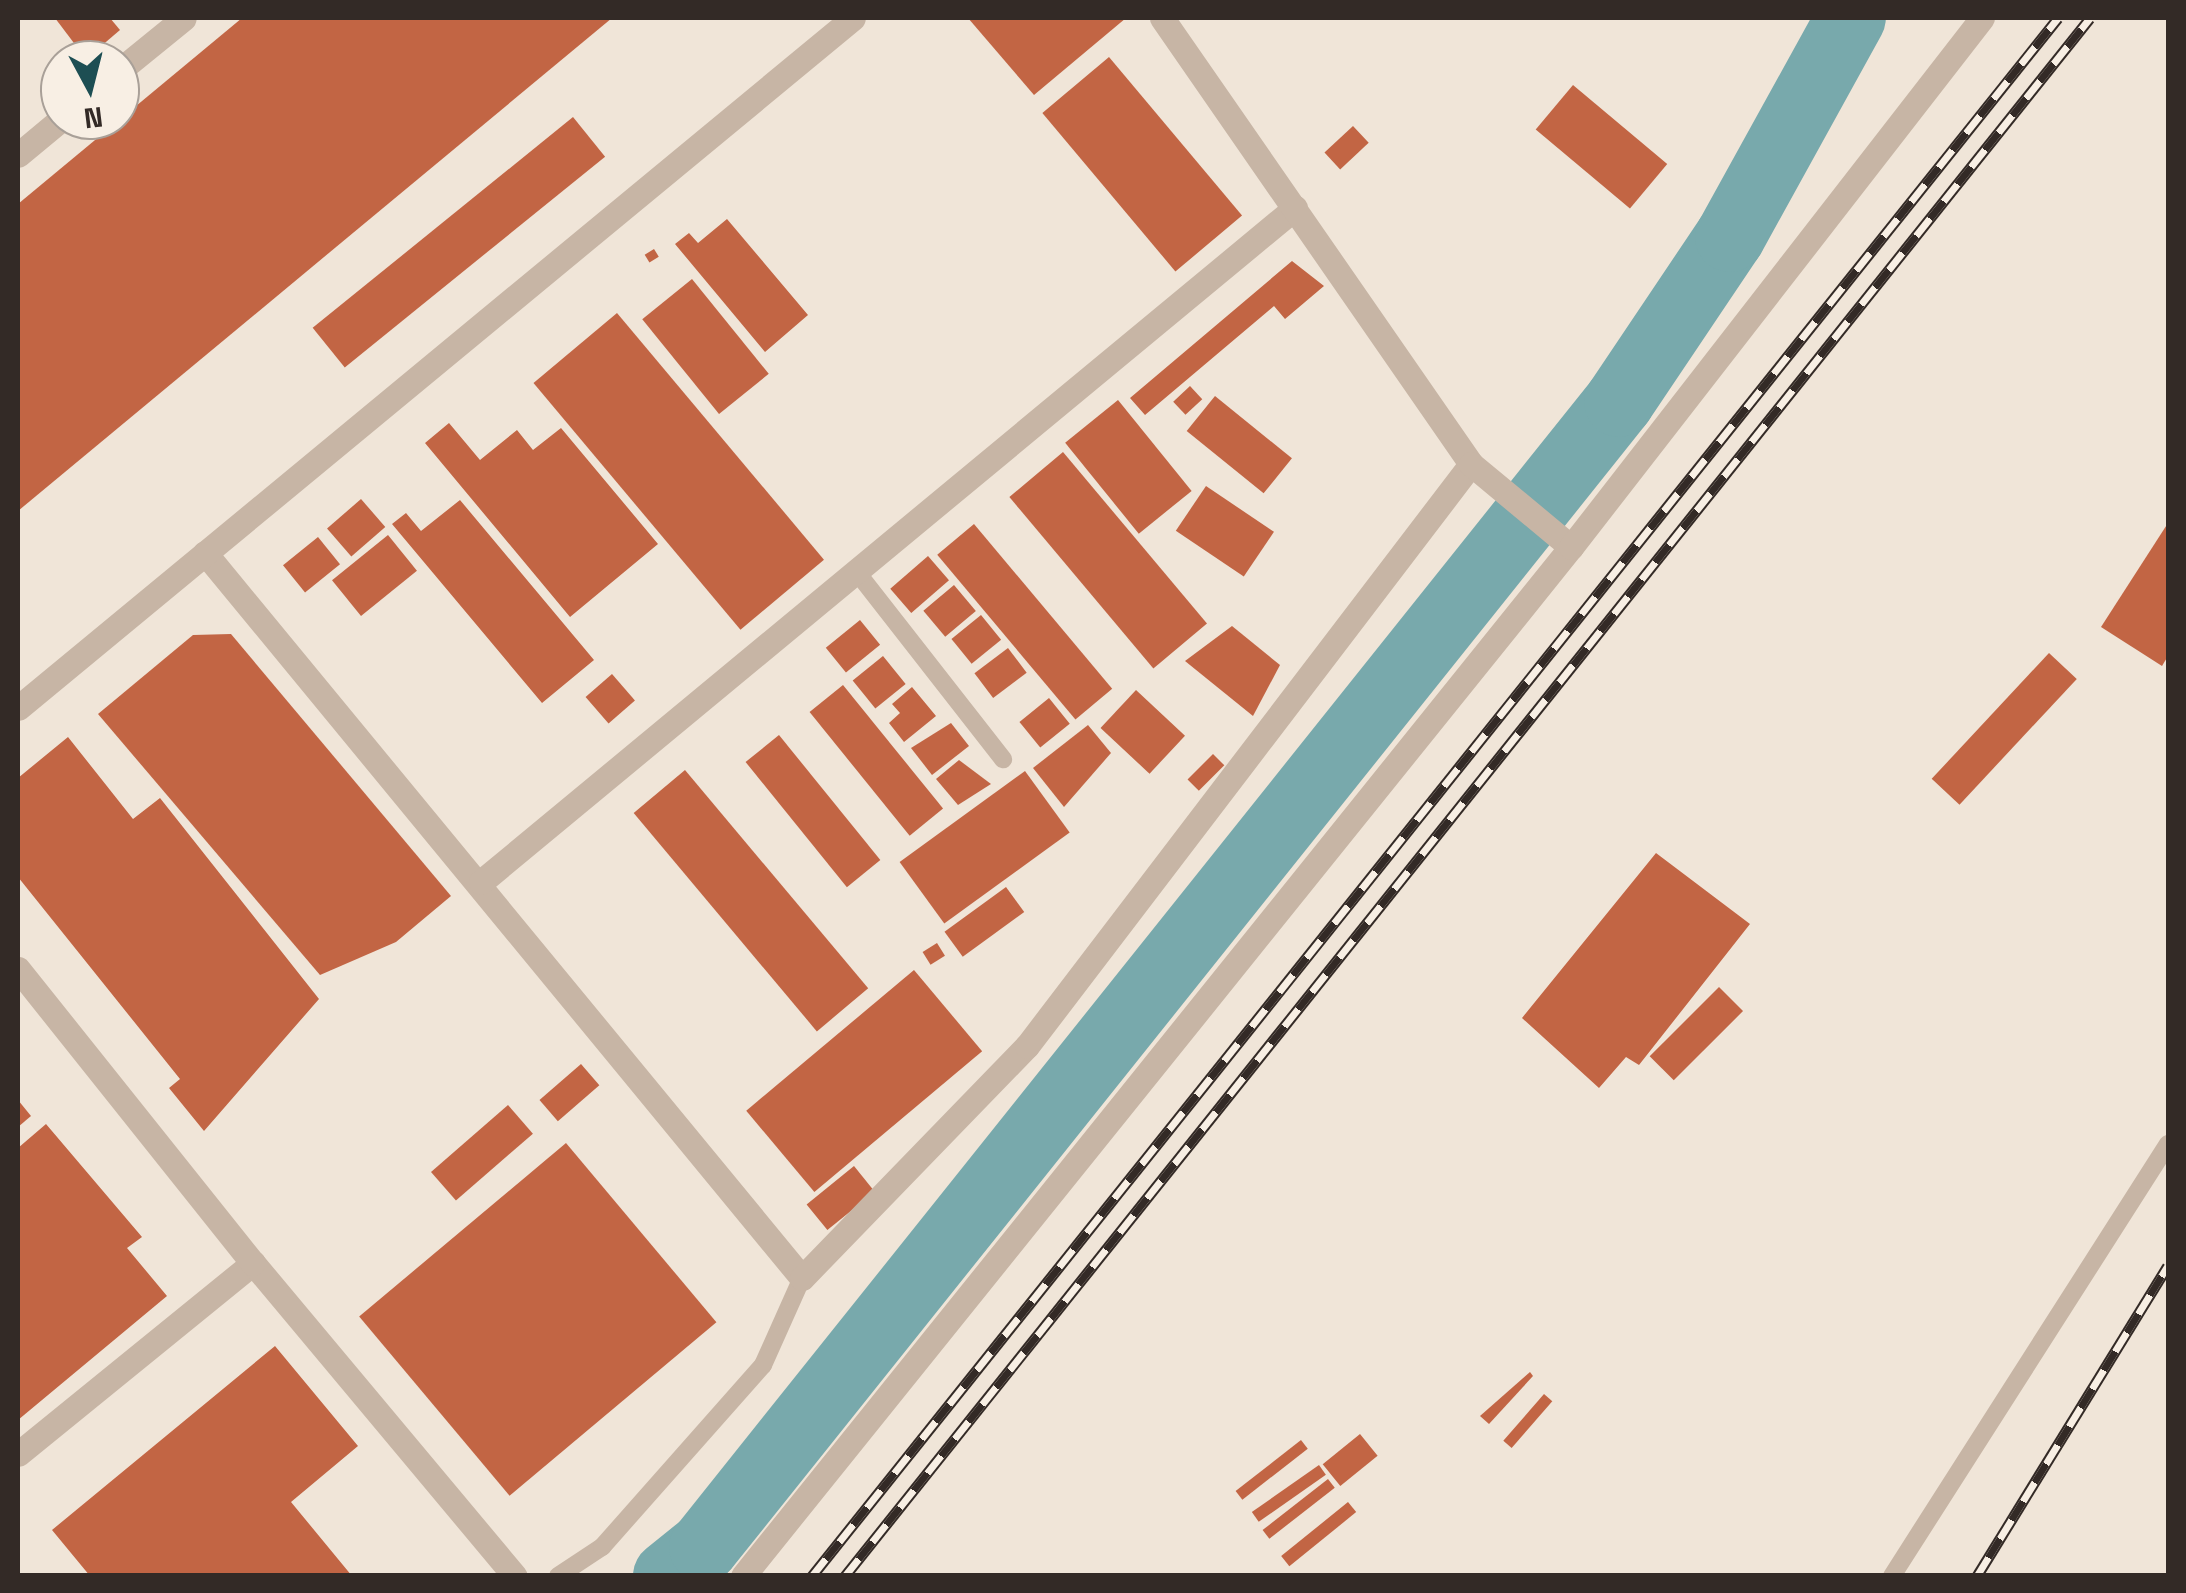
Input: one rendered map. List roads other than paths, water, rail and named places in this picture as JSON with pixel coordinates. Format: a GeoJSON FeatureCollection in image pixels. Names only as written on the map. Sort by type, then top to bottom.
{"type":"FeatureCollection","features":[{"type":"Feature","properties":{"kind":"street"},"geometry":{"type":"LineString","coordinates":[[140,54],[184,18]]}},
{"type":"Feature","properties":{"kind":"street"},"geometry":{"type":"LineString","coordinates":[[18,708],[853,18]]}},
{"type":"Feature","properties":{"kind":"street"},"geometry":{"type":"LineString","coordinates":[[1162,18],[1471,464],[1563,540]]}},
{"type":"Feature","properties":{"kind":"street"},"geometry":{"type":"LineString","coordinates":[[743,1576],[1563,540],[1982,18]]}},
{"type":"Feature","properties":{"kind":"street"},"geometry":{"type":"LineString","coordinates":[[18,155],[40,137]]}},
{"type":"Feature","properties":{"kind":"street"},"geometry":{"type":"LineString","coordinates":[[481,882],[1294,208]]}},
{"type":"Feature","properties":{"kind":"street"},"geometry":{"type":"LineString","coordinates":[[205,553],[481,882],[802,1278],[1027,1046],[1471,464]]}},
{"type":"Feature","properties":{"kind":"street"},"geometry":{"type":"LineString","coordinates":[[18,969],[253,1263],[516,1576]]}},
{"type":"Feature","properties":{"kind":"street"},"geometry":{"type":"LineString","coordinates":[[18,1454],[253,1263]]}},
{"type":"Feature","properties":{"kind":"lane"},"geometry":{"type":"LineString","coordinates":[[856,572],[1003,759]]}},
{"type":"Feature","properties":{"kind":"lane"},"geometry":{"type":"LineString","coordinates":[[1892,1576],[2168,1144]]}},
{"type":"Feature","properties":{"kind":"lane"},"geometry":{"type":"LineString","coordinates":[[558,1576],[602,1548],[764,1365],[802,1278]]}},
{"type":"Feature","properties":{"kind":"waterway"},"geometry":{"type":"LineString","coordinates":[[668,1576],[704,1547],[1619,402],[1730,237],[1851,18]]}},
{"type":"Feature","properties":{"kind":"railway"},"geometry":{"type":"LineString","coordinates":[[812,1576],[2058,18]]}},
{"type":"Feature","properties":{"kind":"railway"},"geometry":{"type":"LineString","coordinates":[[845,1576],[2090,18]]}},
{"type":"Feature","properties":{"kind":"railway"},"geometry":{"type":"LineString","coordinates":[[1977,1576],[2168,1266]]}}]}
